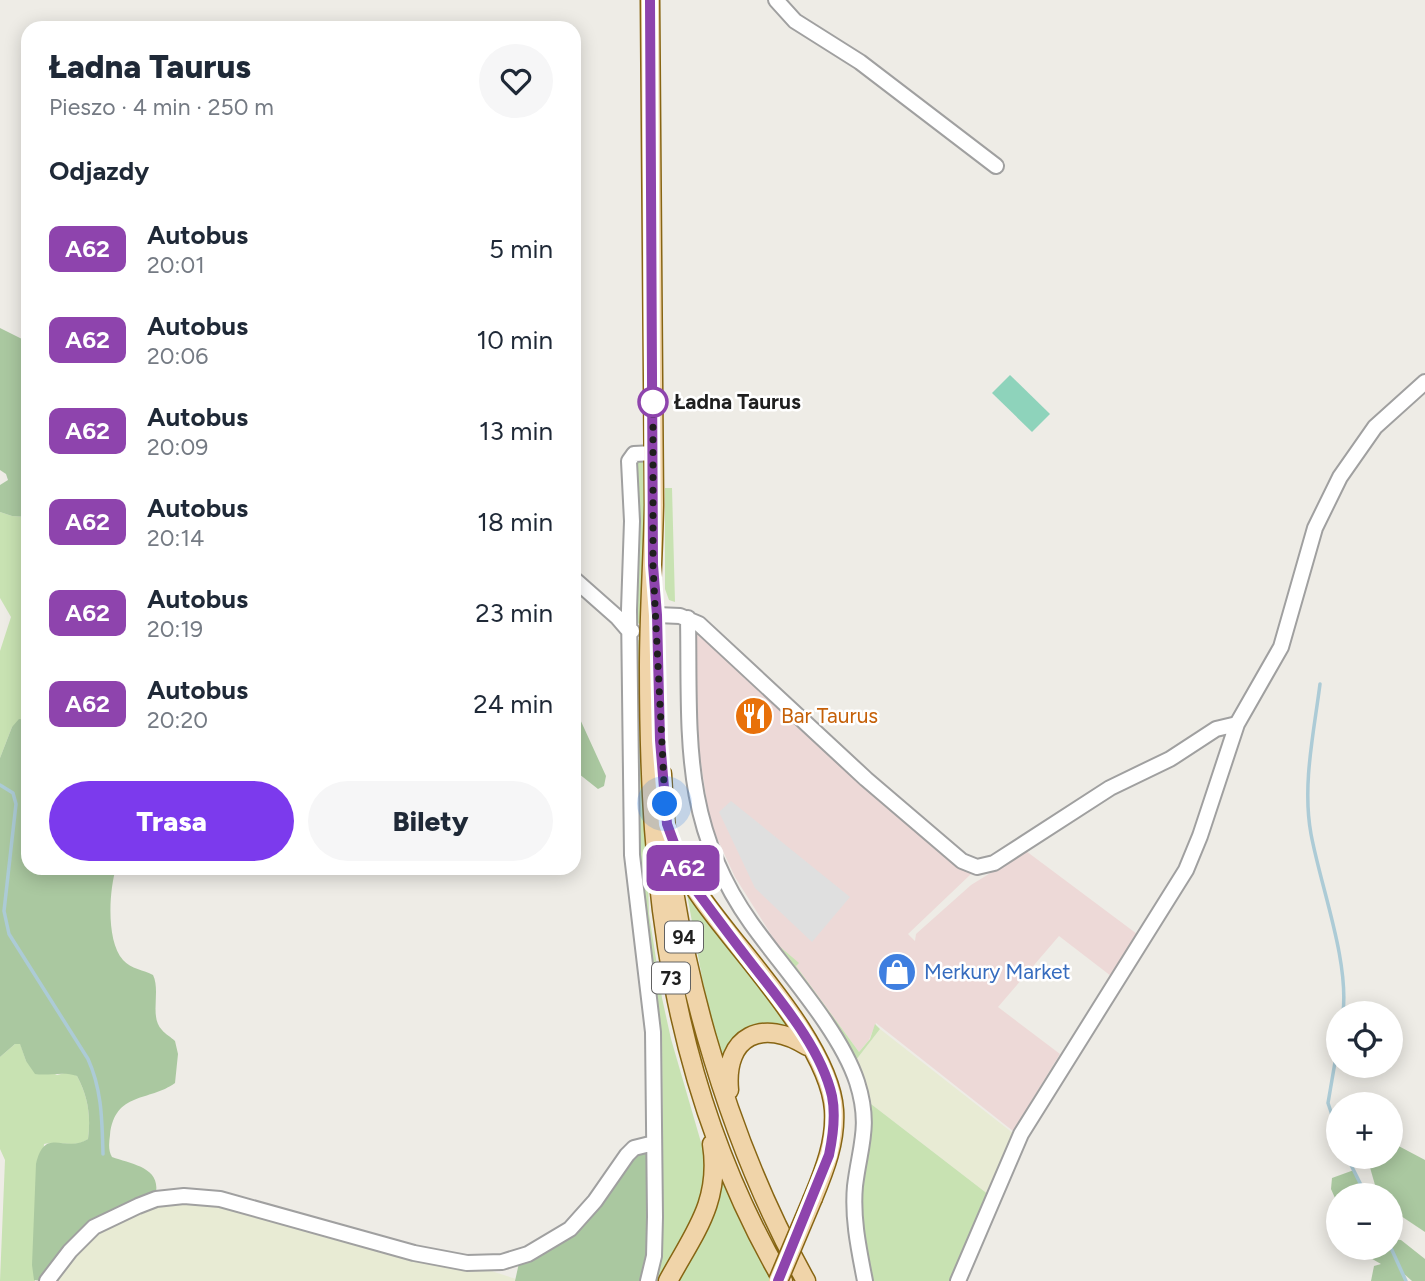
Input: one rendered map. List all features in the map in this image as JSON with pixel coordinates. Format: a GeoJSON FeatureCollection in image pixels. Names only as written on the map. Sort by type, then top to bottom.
{"type":"FeatureCollection","features":[{"type":"Feature","properties":{"kind":"main road","name":"73"},"geometry":{"type":"LineString","coordinates":[[650,0],[654,453],[652,799],[662,921],[680,1021],[704,1102],[715,1167],[714,1184],[700,1226],[668,1281]]}},
{"type":"Feature","properties":{"kind":"main road","name":"73"},"geometry":{"type":"LineString","coordinates":[[654,623],[667,824],[685,873],[793,1020],[828,1083],[834,1117],[829,1155],[778,1281]]}},
{"type":"Feature","properties":{"kind":"main road","name":"94"},"geometry":{"type":"LineString","coordinates":[[667,824],[692,979],[710,1047],[757,1178],[806,1281]]}},
{"type":"Feature","properties":{"kind":"main road"},"geometry":{"type":"LineString","coordinates":[[736,1125],[728,1071],[736,1049],[745,1040],[767,1033],[784,1033],[812,1050]]}},
{"type":"Feature","properties":{"kind":"main road"},"geometry":{"type":"LineString","coordinates":[[704,1102],[747,1211],[783,1281]]}},
{"type":"Feature","properties":{"kind":"street"},"geometry":{"type":"LineString","coordinates":[[776,0],[795,20],[860,62],[996,166]]}},
{"type":"Feature","properties":{"kind":"street"},"geometry":{"type":"LineString","coordinates":[[958,1281],[1021,1134],[1186,870],[1237,724],[1281,647],[1315,528],[1345,467],[1375,427],[1425,382]]}},
{"type":"Feature","properties":{"kind":"street"},"geometry":{"type":"LineString","coordinates":[[648,1281],[654,1256],[653,1032],[632,855],[629,631],[632,521],[629,461],[634,454],[654,453]]}},
{"type":"Feature","properties":{"kind":"street"},"geometry":{"type":"LineString","coordinates":[[581,585],[629,631]]}},
{"type":"Feature","properties":{"kind":"street"},"geometry":{"type":"LineString","coordinates":[[629,631],[654,623],[688,618],[716,640],[866,779],[962,861],[977,867],[994,863],[1115,785],[1170,759],[1216,729],[1237,724]]}},
{"type":"Feature","properties":{"kind":"street"},"geometry":{"type":"LineString","coordinates":[[688,618],[692,770],[700,817],[708,843],[720,871],[750,922],[835,1039],[856,1079],[862,1099],[865,1124],[854,1208],[865,1281]]}},
{"type":"Feature","properties":{"kind":"street"},"geometry":{"type":"LineString","coordinates":[[47,1281],[70,1251],[94,1227],[156,1199],[184,1196],[219,1199],[414,1252],[467,1263],[502,1262],[528,1254],[570,1229],[595,1201],[627,1155],[634,1148],[654,1143]]}},
{"type":"Feature","properties":{"kind":"shaded area"},"geometry":{"type":"Polygon","coordinates":[[[696,624],[971,874],[908,934],[915,941],[916,934],[971,885],[1026,851],[1137,934],[1111,976],[1059,936],[998,1007],[1060,1054],[1013,1131],[876,1023],[869,1040],[859,1052],[796,966],[798,963],[777,944],[735,877],[710,823],[701,763],[698,760],[696,624]]]}},
{"type":"Feature","properties":{"kind":"shaded area"},"geometry":{"type":"Polygon","coordinates":[[[731,801],[850,897],[812,942],[755,888],[719,812],[731,801]]]}},
{"type":"Feature","properties":{"kind":"green space"},"geometry":{"type":"Polygon","coordinates":[[[0,328],[21,338],[21,517],[0,512],[0,485],[8,480],[6,474],[0,470],[0,328]]]}},
{"type":"Feature","properties":{"kind":"green space"},"geometry":{"type":"Polygon","coordinates":[[[1010,375],[1050,414],[1032,432],[992,393],[1010,375]]]}},
{"type":"Feature","properties":{"kind":"green space"},"geometry":{"type":"Polygon","coordinates":[[[643,458],[645,544],[642,624],[635,623],[634,462],[643,458]]]}},
{"type":"Feature","properties":{"kind":"green space"},"geometry":{"type":"Polygon","coordinates":[[[665,488],[672,488],[675,602],[669,600],[665,589],[665,488]]]}},
{"type":"Feature","properties":{"kind":"green space"},"geometry":{"type":"Polygon","coordinates":[[[0,512],[21,517],[21,723],[12,727],[0,758],[0,651],[11,617],[0,598],[0,512]]]}},
{"type":"Feature","properties":{"kind":"green space"},"geometry":{"type":"Polygon","coordinates":[[[641,641],[649,914],[671,1039],[707,1163],[705,1194],[662,1281],[652,1281],[660,1261],[663,1218],[662,1036],[655,1007],[636,863],[635,643],[641,641]]]}},
{"type":"Feature","properties":{"kind":"green space"},"geometry":{"type":"Polygon","coordinates":[[[21,719],[21,875],[115,875],[110,916],[114,941],[126,963],[153,975],[158,1025],[175,1041],[178,1054],[175,1083],[126,1104],[113,1121],[110,1135],[109,1149],[112,1157],[149,1172],[156,1184],[156,1192],[116,1212],[42,1281],[34,1280],[32,1265],[36,1164],[40,1152],[50,1143],[71,1144],[88,1139],[89,1122],[88,1106],[77,1076],[35,1074],[26,1061],[20,1044],[15,1044],[0,1057],[0,758],[12,727],[21,719]]]}},
{"type":"Feature","properties":{"kind":"green space"},"geometry":{"type":"Polygon","coordinates":[[[581,721],[606,776],[604,786],[598,789],[581,776],[581,721]]]}},
{"type":"Feature","properties":{"kind":"green space"},"geometry":{"type":"Polygon","coordinates":[[[685,883],[795,1030],[776,1026],[722,1064],[703,983],[685,883]]]}},
{"type":"Feature","properties":{"kind":"green space"},"geometry":{"type":"Polygon","coordinates":[[[771,939],[799,963],[796,966],[859,1052],[870,1039],[875,1024],[880,1029],[856,1060],[871,1104],[989,1195],[953,1281],[868,1281],[858,1215],[867,1096],[771,939]]]}},
{"type":"Feature","properties":{"kind":"green space"},"geometry":{"type":"Polygon","coordinates":[[[880,1029],[1014,1134],[989,1195],[871,1104],[856,1060],[880,1029]]]}},
{"type":"Feature","properties":{"kind":"green space"},"geometry":{"type":"Polygon","coordinates":[[[20,1043],[26,1061],[57,1075],[69,1072],[77,1076],[86,1099],[89,1131],[88,1139],[83,1142],[44,1144],[35,1281],[0,1281],[5,1160],[0,1149],[0,1057],[20,1043]]]}},
{"type":"Feature","properties":{"kind":"green space"},"geometry":{"type":"Polygon","coordinates":[[[1403,1148],[1425,1160],[1425,1232],[1403,1217],[1403,1183],[1374,1183],[1370,1169],[1403,1169],[1403,1148]]]}},
{"type":"Feature","properties":{"kind":"green space"},"geometry":{"type":"Polygon","coordinates":[[[637,1153],[649,1154],[650,1226],[644,1281],[515,1281],[519,1263],[546,1248],[637,1153]]]}},
{"type":"Feature","properties":{"kind":"green space"},"geometry":{"type":"Polygon","coordinates":[[[1354,1170],[1360,1183],[1332,1183],[1332,1178],[1354,1170]]]}},
{"type":"Feature","properties":{"kind":"green space"},"geometry":{"type":"Polygon","coordinates":[[[720,1173],[746,1232],[772,1281],[674,1281],[720,1173]]]}},
{"type":"Feature","properties":{"kind":"green space"},"geometry":{"type":"Polygon","coordinates":[[[193,1199],[476,1266],[516,1279],[51,1281],[89,1236],[136,1209],[193,1199]]]}},
{"type":"Feature","properties":{"kind":"green space"},"geometry":{"type":"Polygon","coordinates":[[[1403,1242],[1425,1259],[1425,1281],[1412,1281],[1403,1273],[1406,1281],[1371,1281],[1374,1266],[1381,1264],[1374,1260],[1403,1260],[1403,1242]]]}},
{"type":"Feature","properties":{"kind":"waterway"},"geometry":{"type":"LineString","coordinates":[[1320,684],[1310,759],[1309,815],[1315,855],[1338,947],[1344,1001]]}},
{"type":"Feature","properties":{"kind":"waterway"},"geometry":{"type":"LineString","coordinates":[[0,785],[13,793],[16,804],[4,911],[9,934],[88,1059],[99,1094],[103,1154]]}},
{"type":"Feature","properties":{"kind":"waterway"},"geometry":{"type":"LineString","coordinates":[[1330,1092],[1332,1078]]}},
{"type":"Feature","properties":{"kind":"waterway"},"geometry":{"type":"LineString","coordinates":[[1353,1169],[1360,1183]]}},
{"type":"Feature","properties":{"kind":"waterway"},"geometry":{"type":"LineString","coordinates":[[1396,1260],[1406,1281]]}},
{"type":"Feature","properties":{"kind":"bus line","name":"A62"},"geometry":{"type":"LineString","coordinates":[[650,0],[653,565],[660,740],[667,824],[685,873],[812,1050],[828,1083],[834,1109],[833,1139],[829,1155],[778,1281]]}},
{"type":"Feature","properties":{"kind":"place","name":"Ładna Taurus"},"geometry":{"type":"Point","coordinates":[653,402]}},
{"type":"Feature","properties":{"kind":"place","name":"Bar Taurus"},"geometry":{"type":"Point","coordinates":[754,716]}},
{"type":"Feature","properties":{"kind":"place","name":"Merkury Market"},"geometry":{"type":"Point","coordinates":[897,972]}},
{"type":"Feature","properties":{"kind":"route"},"geometry":{"type":"LineString","coordinates":[[653,402],[653,565],[665,804]]}}]}
